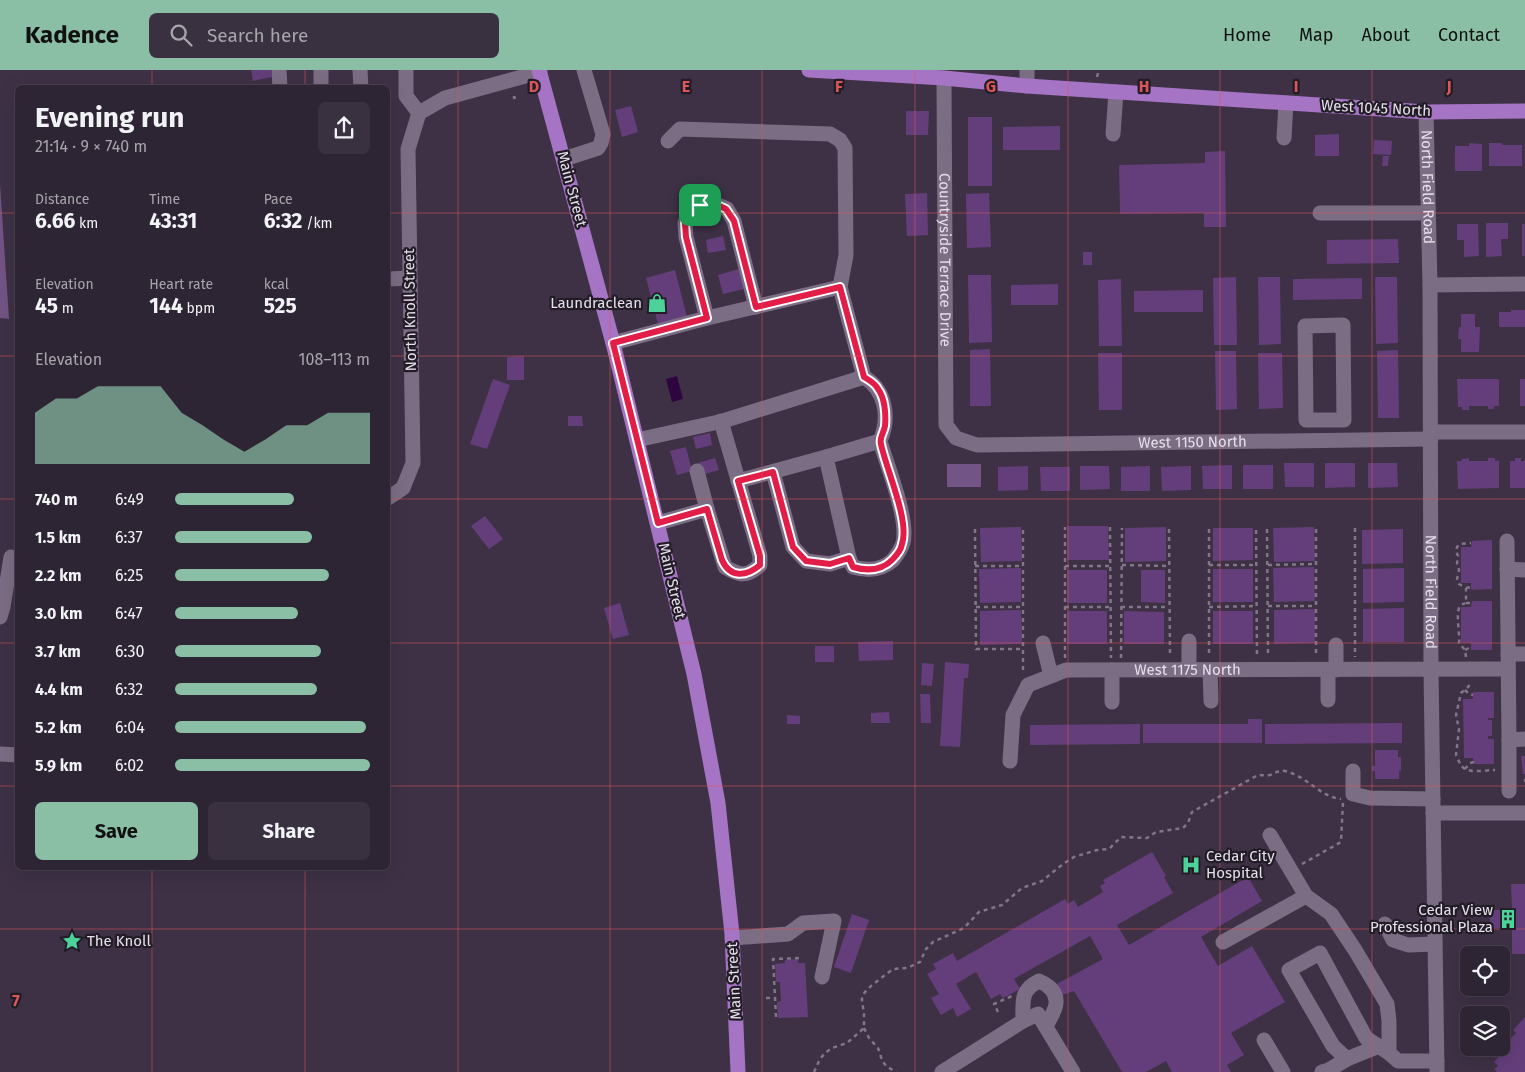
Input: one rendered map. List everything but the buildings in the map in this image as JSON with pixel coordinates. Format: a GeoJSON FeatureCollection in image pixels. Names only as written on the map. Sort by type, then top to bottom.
{"type":"FeatureCollection","features":[{"type":"Feature","properties":{"kind":"main road","name":"West 1045 North"},"geometry":{"type":"LineString","coordinates":[[809,70],[935,76],[1027,86],[1426,112],[1525,110]]}},
{"type":"Feature","properties":{"kind":"main road","name":"Main Street"},"geometry":{"type":"LineString","coordinates":[[542,71],[613,343],[693,670],[718,803],[732,938],[738,1072]]}},
{"type":"Feature","properties":{"kind":"street"},"geometry":{"type":"LineString","coordinates":[[279,70],[280,85]]}},
{"type":"Feature","properties":{"kind":"street"},"geometry":{"type":"LineString","coordinates":[[321,70],[321,85]]}},
{"type":"Feature","properties":{"kind":"street"},"geometry":{"type":"LineString","coordinates":[[360,70],[360,85]]}},
{"type":"Feature","properties":{"kind":"street"},"geometry":{"type":"LineString","coordinates":[[406,70],[406,96],[419,113],[445,98],[542,71]]}},
{"type":"Feature","properties":{"kind":"street"},"geometry":{"type":"LineString","coordinates":[[564,160],[598,148],[603,134],[584,70]]}},
{"type":"Feature","properties":{"kind":"street"},"geometry":{"type":"LineString","coordinates":[[1027,70],[1027,86]]}},
{"type":"Feature","properties":{"kind":"street","name":"Countryside Terrace Drive"},"geometry":{"type":"LineString","coordinates":[[935,76],[946,425],[956,438]]}},
{"type":"Feature","properties":{"kind":"street"},"geometry":{"type":"LineString","coordinates":[[1113,134],[1116,92]]}},
{"type":"Feature","properties":{"kind":"street"},"geometry":{"type":"LineString","coordinates":[[1284,138],[1286,103]]}},
{"type":"Feature","properties":{"kind":"street","name":"North Field Road"},"geometry":{"type":"LineString","coordinates":[[1426,112],[1430,285],[1431,670],[1437,1067]]}},
{"type":"Feature","properties":{"kind":"street","name":"North Knoll Street"},"geometry":{"type":"LineString","coordinates":[[390,497],[403,488],[413,463],[408,149],[419,113]]}},
{"type":"Feature","properties":{"kind":"street"},"geometry":{"type":"LineString","coordinates":[[668,141],[680,129],[830,134],[840,140],[845,148],[846,254],[840,287],[864,377],[871,381],[878,389],[882,398],[885,412],[885,427],[880,441],[900,508],[904,534],[897,556],[886,566],[864,570],[853,567],[849,558],[826,457]]}},
{"type":"Feature","properties":{"kind":"street"},"geometry":{"type":"LineString","coordinates":[[707,318],[686,237],[685,223],[689,212],[700,205],[713,203],[720,206],[726,209],[734,221],[756,307]]}},
{"type":"Feature","properties":{"kind":"street"},"geometry":{"type":"LineString","coordinates":[[1320,213],[1428,213]]}},
{"type":"Feature","properties":{"kind":"street"},"geometry":{"type":"LineString","coordinates":[[390,278],[410,278]]}},
{"type":"Feature","properties":{"kind":"street"},"geometry":{"type":"LineString","coordinates":[[1430,285],[1525,284]]}},
{"type":"Feature","properties":{"kind":"street"},"geometry":{"type":"LineString","coordinates":[[613,343],[707,318],[840,287]]}},
{"type":"Feature","properties":{"kind":"street"},"geometry":{"type":"LineString","coordinates":[[1343,325],[1344,420],[1322,420],[1306,420],[1305,326],[1343,325]]}},
{"type":"Feature","properties":{"kind":"street"},"geometry":{"type":"LineString","coordinates":[[637,440],[721,421],[864,377]]}},
{"type":"Feature","properties":{"kind":"street"},"geometry":{"type":"LineString","coordinates":[[1322,420],[1322,441]]}},
{"type":"Feature","properties":{"kind":"street"},"geometry":{"type":"LineString","coordinates":[[697,471],[725,567],[735,573],[745,574],[755,570],[760,565],[760,556],[721,421]]}},
{"type":"Feature","properties":{"kind":"street","name":"West 1150 North"},"geometry":{"type":"LineString","coordinates":[[956,438],[977,445],[1322,441],[1525,432]]}},
{"type":"Feature","properties":{"kind":"street"},"geometry":{"type":"LineString","coordinates":[[738,481],[880,441]]}},
{"type":"Feature","properties":{"kind":"street"},"geometry":{"type":"LineString","coordinates":[[773,472],[793,547],[806,561],[830,564],[849,558]]}},
{"type":"Feature","properties":{"kind":"street"},"geometry":{"type":"LineString","coordinates":[[658,523],[707,509]]}},
{"type":"Feature","properties":{"kind":"street"},"geometry":{"type":"LineString","coordinates":[[1507,541],[1509,791]]}},
{"type":"Feature","properties":{"kind":"street"},"geometry":{"type":"LineString","coordinates":[[0,617],[9,557]]}},
{"type":"Feature","properties":{"kind":"street"},"geometry":{"type":"LineString","coordinates":[[1507,569],[1525,570]]}},
{"type":"Feature","properties":{"kind":"street"},"geometry":{"type":"LineString","coordinates":[[1189,641],[1189,670]]}},
{"type":"Feature","properties":{"kind":"street"},"geometry":{"type":"LineString","coordinates":[[1043,643],[1050,676]]}},
{"type":"Feature","properties":{"kind":"street"},"geometry":{"type":"LineString","coordinates":[[1328,700],[1336,645]]}},
{"type":"Feature","properties":{"kind":"street","name":"West 1175 North"},"geometry":{"type":"LineString","coordinates":[[1010,761],[1013,715],[1028,685],[1066,670],[1115,663],[1189,670],[1209,665],[1332,670],[1431,670],[1508,662],[1525,654]]}},
{"type":"Feature","properties":{"kind":"street"},"geometry":{"type":"LineString","coordinates":[[1112,702],[1115,663]]}},
{"type":"Feature","properties":{"kind":"street"},"geometry":{"type":"LineString","coordinates":[[1209,665],[1211,701]]}},
{"type":"Feature","properties":{"kind":"street"},"geometry":{"type":"LineString","coordinates":[[1509,740],[1525,739]]}},
{"type":"Feature","properties":{"kind":"street"},"geometry":{"type":"LineString","coordinates":[[0,754],[15,755]]}},
{"type":"Feature","properties":{"kind":"street"},"geometry":{"type":"LineString","coordinates":[[1353,770],[1353,794],[1433,806],[1525,813]]}},
{"type":"Feature","properties":{"kind":"street"},"geometry":{"type":"LineString","coordinates":[[1270,835],[1306,896],[1331,914],[1387,1004],[1389,1021],[1384,1050]]}},
{"type":"Feature","properties":{"kind":"street"},"geometry":{"type":"LineString","coordinates":[[1223,942],[1306,896]]}},
{"type":"Feature","properties":{"kind":"street"},"geometry":{"type":"LineString","coordinates":[[732,938],[788,934],[803,923],[834,921],[822,977]]}},
{"type":"Feature","properties":{"kind":"street"},"geometry":{"type":"LineString","coordinates":[[1385,924],[1393,940],[1408,944],[1435,944]]}},
{"type":"Feature","properties":{"kind":"street"},"geometry":{"type":"LineString","coordinates":[[1347,1059],[1333,1046],[1289,970],[1320,953],[1366,1038],[1398,1061],[1437,1067]]}},
{"type":"Feature","properties":{"kind":"street"},"geometry":{"type":"LineString","coordinates":[[1023,1021],[1025,991],[1030,985],[1039,981],[1047,984],[1054,993],[1056,1003],[1046,1026]]}},
{"type":"Feature","properties":{"kind":"street"},"geometry":{"type":"LineString","coordinates":[[942,1072],[1023,1021],[1038,1014],[1073,1072]]}},
{"type":"Feature","properties":{"kind":"street"},"geometry":{"type":"LineString","coordinates":[[1264,1040],[1283,1072]]}},
{"type":"Feature","properties":{"kind":"street"},"geometry":{"type":"LineString","coordinates":[[1322,1072],[1347,1059],[1384,1050]]}},
{"type":"Feature","properties":{"kind":"path"},"geometry":{"type":"LineString","coordinates":[[1065,527],[1065,660]]}},
{"type":"Feature","properties":{"kind":"path"},"geometry":{"type":"LineString","coordinates":[[1110,527],[1110,607],[1115,663]]}},
{"type":"Feature","properties":{"kind":"path"},"geometry":{"type":"LineString","coordinates":[[1115,663],[1122,607],[1122,528]]}},
{"type":"Feature","properties":{"kind":"path"},"geometry":{"type":"LineString","coordinates":[[1355,528],[1356,658]]}},
{"type":"Feature","properties":{"kind":"path"},"geometry":{"type":"LineString","coordinates":[[975,529],[976,649],[1023,649]]}},
{"type":"Feature","properties":{"kind":"path"},"geometry":{"type":"LineString","coordinates":[[1169,529],[1170,659]]}},
{"type":"Feature","properties":{"kind":"path"},"geometry":{"type":"LineString","coordinates":[[1208,529],[1209,665]]}},
{"type":"Feature","properties":{"kind":"path"},"geometry":{"type":"LineString","coordinates":[[1268,529],[1268,659]]}},
{"type":"Feature","properties":{"kind":"path"},"geometry":{"type":"LineString","coordinates":[[1316,529],[1316,659]]}},
{"type":"Feature","properties":{"kind":"path"},"geometry":{"type":"LineString","coordinates":[[1023,530],[1023,673]]}},
{"type":"Feature","properties":{"kind":"path"},"geometry":{"type":"LineString","coordinates":[[1256,530],[1257,659]]}},
{"type":"Feature","properties":{"kind":"path"},"geometry":{"type":"LineString","coordinates":[[1471,543],[1460,544],[1456,551],[1460,556],[1457,563],[1460,574],[1457,579],[1459,584],[1466,588],[1471,587]]}},
{"type":"Feature","properties":{"kind":"path"},"geometry":{"type":"LineString","coordinates":[[1268,565],[1316,564]]}},
{"type":"Feature","properties":{"kind":"path"},"geometry":{"type":"LineString","coordinates":[[1122,565],[1169,566]]}},
{"type":"Feature","properties":{"kind":"path"},"geometry":{"type":"LineString","coordinates":[[1208,565],[1256,565]]}},
{"type":"Feature","properties":{"kind":"path"},"geometry":{"type":"LineString","coordinates":[[975,566],[1023,566]]}},
{"type":"Feature","properties":{"kind":"path"},"geometry":{"type":"LineString","coordinates":[[1065,566],[1110,566]]}},
{"type":"Feature","properties":{"kind":"path"},"geometry":{"type":"LineString","coordinates":[[1466,588],[1466,603]]}},
{"type":"Feature","properties":{"kind":"path"},"geometry":{"type":"LineString","coordinates":[[1467,660],[1465,650],[1459,643],[1461,635],[1458,630],[1459,608],[1462,604],[1472,603]]}},
{"type":"Feature","properties":{"kind":"path"},"geometry":{"type":"LineString","coordinates":[[1209,607],[1256,606]]}},
{"type":"Feature","properties":{"kind":"path"},"geometry":{"type":"LineString","coordinates":[[1268,606],[1316,606]]}},
{"type":"Feature","properties":{"kind":"path"},"geometry":{"type":"LineString","coordinates":[[976,607],[1023,607]]}},
{"type":"Feature","properties":{"kind":"path"},"geometry":{"type":"LineString","coordinates":[[1065,607],[1110,607]]}},
{"type":"Feature","properties":{"kind":"path"},"geometry":{"type":"LineString","coordinates":[[1122,607],[1169,607]]}},
{"type":"Feature","properties":{"kind":"path"},"geometry":{"type":"LineString","coordinates":[[1465,650],[1471,647]]}},
{"type":"Feature","properties":{"kind":"path"},"geometry":{"type":"LineString","coordinates":[[1472,678],[1471,685],[1461,693],[1457,719],[1461,737],[1456,755],[1461,766],[1467,771],[1509,771]]}},
{"type":"Feature","properties":{"kind":"path"},"geometry":{"type":"LineString","coordinates":[[1465,690],[1473,695]]}},
{"type":"Feature","properties":{"kind":"path"},"geometry":{"type":"LineString","coordinates":[[1458,708],[1463,708]]}},
{"type":"Feature","properties":{"kind":"path"},"geometry":{"type":"LineString","coordinates":[[1457,719],[1463,720]]}},
{"type":"Feature","properties":{"kind":"path"},"geometry":{"type":"LineString","coordinates":[[1465,769],[1470,763],[1474,762]]}},
{"type":"Feature","properties":{"kind":"path"},"geometry":{"type":"LineString","coordinates":[[896,1072],[886,1066],[878,1048],[869,1038],[864,1028],[862,997],[866,992],[893,969],[907,968],[920,962],[926,949],[933,942],[964,928],[980,912],[1002,905],[1022,888],[1042,881],[1074,857],[1097,850],[1109,849],[1121,837],[1147,838],[1156,832],[1183,828],[1188,823],[1192,812],[1258,775],[1268,776],[1282,770],[1311,783],[1326,796],[1344,799],[1341,842],[1291,871]]}},
{"type":"Feature","properties":{"kind":"path"},"geometry":{"type":"LineString","coordinates":[[776,1018],[773,959],[802,958]]}},
{"type":"Feature","properties":{"kind":"path"},"geometry":{"type":"LineString","coordinates":[[998,1012],[994,1004],[1015,994]]}},
{"type":"Feature","properties":{"kind":"path"},"geometry":{"type":"LineString","coordinates":[[766,998],[775,998]]}},
{"type":"Feature","properties":{"kind":"path"},"geometry":{"type":"LineString","coordinates":[[814,1072],[825,1053],[832,1048],[847,1043],[864,1028]]}},
{"type":"Feature","properties":{"kind":"shaded area"},"geometry":{"type":"Polygon","coordinates":[[[0,184],[9,319],[0,318],[0,184]]]}},
{"type":"Feature","properties":{"kind":"shaded area"},"geometry":{"type":"Polygon","coordinates":[[[677,376],[683,399],[672,402],[666,379],[677,376]]]}},
{"type":"Feature","properties":{"kind":"shaded area"},"geometry":{"type":"Polygon","coordinates":[[[947,464],[981,464],[981,487],[947,487],[947,464]]]}},
{"type":"Feature","properties":{"kind":"place","name":"Laundraclean"},"geometry":{"type":"Point","coordinates":[657,303]}},
{"type":"Feature","properties":{"kind":"place","name":"Cedar City Hospital"},"geometry":{"type":"Point","coordinates":[1191,865]}},
{"type":"Feature","properties":{"kind":"place","name":"Cedar View Professional Plaza"},"geometry":{"type":"Point","coordinates":[1508,919]}},
{"type":"Feature","properties":{"kind":"place","name":"The Knoll"},"geometry":{"type":"Point","coordinates":[72,941]}},
{"type":"Feature","properties":{"kind":"route"},"geometry":{"type":"LineString","coordinates":[[713,203],[726,209],[734,221],[756,307],[840,287],[864,377],[871,381],[878,389],[885,412],[885,427],[880,441],[900,508],[904,534],[897,556],[886,566],[864,570],[853,567],[849,558],[830,564],[806,561],[793,547],[773,472],[738,481],[760,556],[760,565],[755,570],[745,574],[735,573],[725,567],[707,509],[658,523],[613,343],[707,318],[686,237],[685,223],[689,212],[700,205],[713,203]]}}]}
